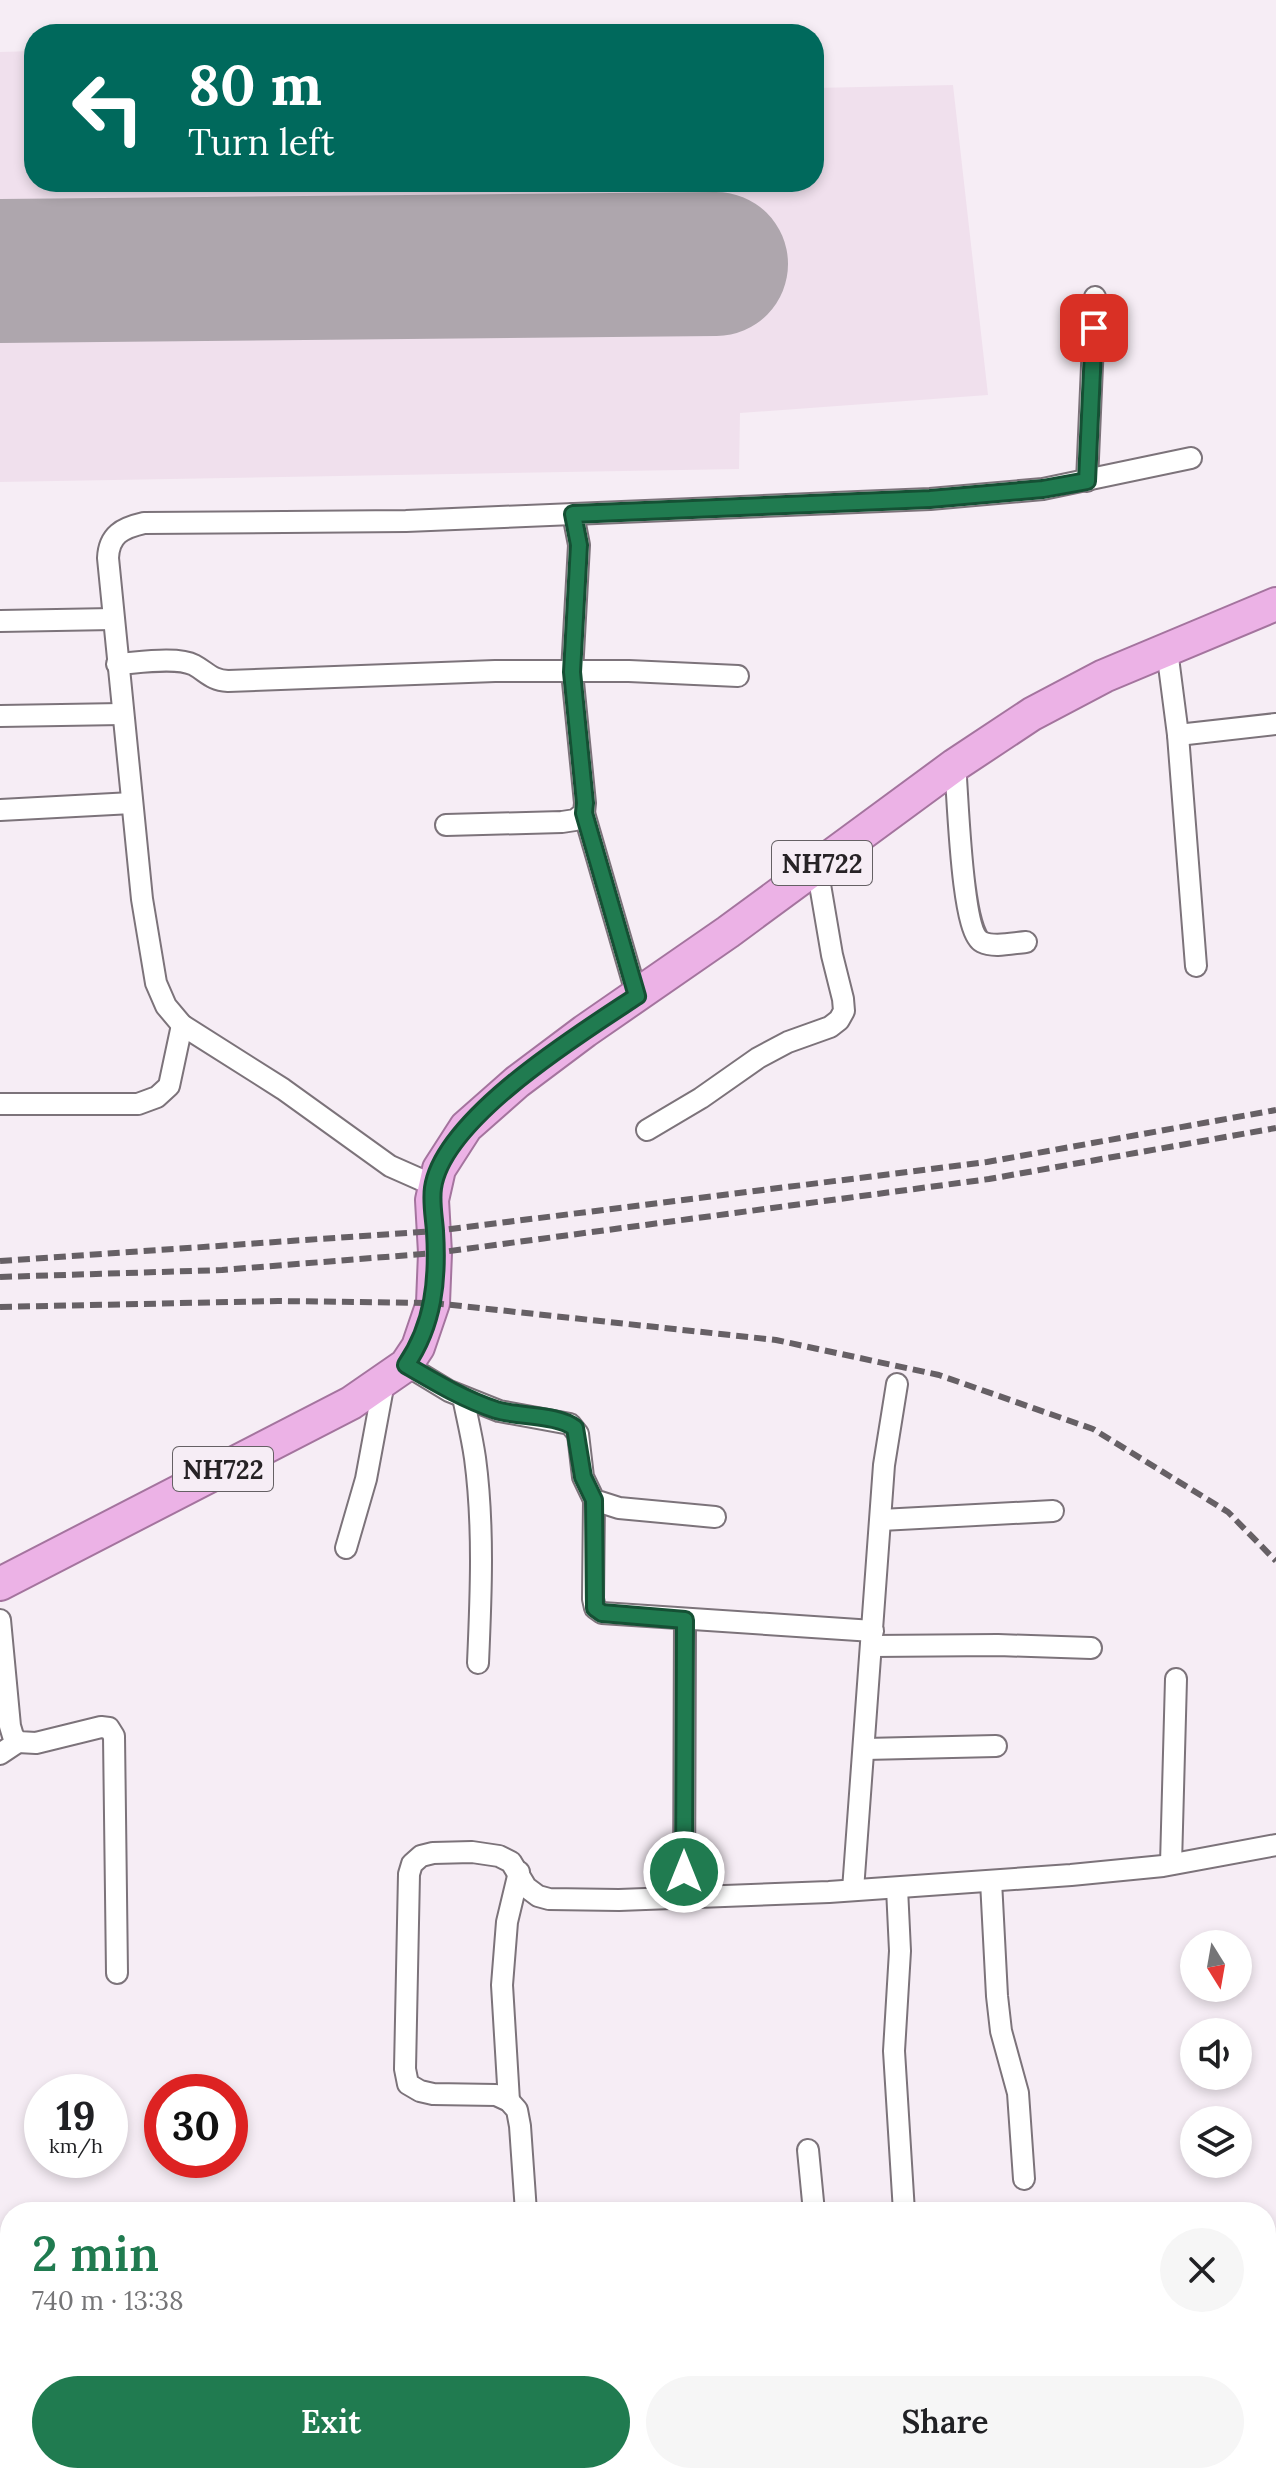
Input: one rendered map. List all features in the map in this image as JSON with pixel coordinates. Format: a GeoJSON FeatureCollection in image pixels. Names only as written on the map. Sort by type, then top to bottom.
{"type":"FeatureCollection","features":[{"type":"Feature","properties":{"kind":"highway","name":"NH722"},"geometry":{"type":"LineString","coordinates":[[0,1584],[351,1403],[395,1373],[418,1347],[433,1303],[433,1185],[439,1169],[466,1127],[487,1107],[585,1031],[955,765],[1032,714],[1104,676],[1276,604]]}},
{"type":"Feature","properties":{"kind":"street"},"geometry":{"type":"LineString","coordinates":[[1087,481],[1095,297]]}},
{"type":"Feature","properties":{"kind":"street"},"geometry":{"type":"LineString","coordinates":[[433,1185],[390,1166],[283,1089],[182,1025],[166,1006],[156,983],[142,899],[113,619],[109,546],[114,535],[127,527],[144,523],[406,521],[930,499],[1043,489],[1191,458]]}},
{"type":"Feature","properties":{"kind":"street"},"geometry":{"type":"LineString","coordinates":[[573,514],[579,545],[572,672],[584,813],[637,996]]}},
{"type":"Feature","properties":{"kind":"street"},"geometry":{"type":"LineString","coordinates":[[0,621],[113,619]]}},
{"type":"Feature","properties":{"kind":"street"},"geometry":{"type":"LineString","coordinates":[[1167,650],[1178,735],[1196,966]]}},
{"type":"Feature","properties":{"kind":"street"},"geometry":{"type":"LineString","coordinates":[[117,664],[182,662],[193,664],[215,680],[228,681],[419,672],[629,671],[738,676]]}},
{"type":"Feature","properties":{"kind":"street"},"geometry":{"type":"LineString","coordinates":[[0,716],[122,714]]}},
{"type":"Feature","properties":{"kind":"street"},"geometry":{"type":"LineString","coordinates":[[1178,735],[1276,724]]}},
{"type":"Feature","properties":{"kind":"street"},"geometry":{"type":"LineString","coordinates":[[955,765],[965,901],[970,926],[982,942],[1026,942]]}},
{"type":"Feature","properties":{"kind":"street"},"geometry":{"type":"LineString","coordinates":[[0,810],[132,803]]}},
{"type":"Feature","properties":{"kind":"street"},"geometry":{"type":"LineString","coordinates":[[446,825],[562,822],[575,820],[584,813]]}},
{"type":"Feature","properties":{"kind":"street"},"geometry":{"type":"LineString","coordinates":[[647,1130],[701,1098],[758,1058],[788,1042],[830,1027],[839,1020],[844,1011],[843,999],[817,867]]}},
{"type":"Feature","properties":{"kind":"street"},"geometry":{"type":"LineString","coordinates":[[0,1104],[138,1104],[157,1097],[169,1086],[182,1025]]}},
{"type":"Feature","properties":{"kind":"street"},"geometry":{"type":"LineString","coordinates":[[346,1548],[395,1373],[499,1411],[560,1421],[575,1428],[583,1477],[594,1500],[595,1608],[602,1613],[873,1639],[1091,1648]]}},
{"type":"Feature","properties":{"kind":"street"},"geometry":{"type":"LineString","coordinates":[[853,1890],[884,1465],[897,1384]]}},
{"type":"Feature","properties":{"kind":"street"},"geometry":{"type":"LineString","coordinates":[[463,1397],[475,1457],[478,1498],[481,1603],[478,1663]]}},
{"type":"Feature","properties":{"kind":"street"},"geometry":{"type":"LineString","coordinates":[[594,1500],[619,1508],[715,1517]]}},
{"type":"Feature","properties":{"kind":"street"},"geometry":{"type":"LineString","coordinates":[[881,1520],[1053,1511]]}},
{"type":"Feature","properties":{"kind":"street"},"geometry":{"type":"LineString","coordinates":[[0,1620],[10,1726],[18,1742]]}},
{"type":"Feature","properties":{"kind":"street"},"geometry":{"type":"LineString","coordinates":[[684,1898],[685,1620]]}},
{"type":"Feature","properties":{"kind":"street"},"geometry":{"type":"LineString","coordinates":[[1171,1864],[1176,1679]]}},
{"type":"Feature","properties":{"kind":"street"},"geometry":{"type":"LineString","coordinates":[[0,1754],[18,1742],[36,1743],[101,1727],[109,1728],[114,1736],[117,1973]]}},
{"type":"Feature","properties":{"kind":"street"},"geometry":{"type":"LineString","coordinates":[[865,1749],[996,1746]]}},
{"type":"Feature","properties":{"kind":"street"},"geometry":{"type":"LineString","coordinates":[[525,2202],[520,2126],[517,2110],[509,2101],[496,2095],[433,2094],[408,2084],[405,2069],[408,1897],[412,1864],[421,1856],[472,1852],[499,1856],[511,1862],[526,1887],[538,1896],[549,1899],[684,1898],[991,1881],[1171,1864],[1276,1845]]}},
{"type":"Feature","properties":{"kind":"street"},"geometry":{"type":"LineString","coordinates":[[509,2101],[502,1985],[507,1922],[519,1872]]}},
{"type":"Feature","properties":{"kind":"street"},"geometry":{"type":"LineString","coordinates":[[991,1881],[997,1996],[1001,2031],[1018,2093],[1024,2179]]}},
{"type":"Feature","properties":{"kind":"street"},"geometry":{"type":"LineString","coordinates":[[897,1888],[900,1951],[894,2051],[903,2202]]}},
{"type":"Feature","properties":{"kind":"street"},"geometry":{"type":"LineString","coordinates":[[808,2150],[813,2202]]}},
{"type":"Feature","properties":{"kind":"shaded area"},"geometry":{"type":"Polygon","coordinates":[[[24,51],[24,192],[824,192],[824,88],[953,85],[988,395],[740,413],[739,469],[0,482],[0,52],[24,51]]]}},
{"type":"Feature","properties":{"kind":"runway"},"geometry":{"type":"LineString","coordinates":[[0,271],[716,264]]}},
{"type":"Feature","properties":{"kind":"railway"},"geometry":{"type":"LineString","coordinates":[[0,1261],[435,1231],[987,1162],[1276,1110]]}},
{"type":"Feature","properties":{"kind":"railway"},"geometry":{"type":"LineString","coordinates":[[0,1277],[222,1270],[435,1253],[989,1179],[1276,1128]]}},
{"type":"Feature","properties":{"kind":"railway"},"geometry":{"type":"LineString","coordinates":[[0,1307],[278,1301],[433,1303],[776,1340],[939,1375],[1093,1429],[1228,1512],[1276,1561]]}},
{"type":"Feature","properties":{"kind":"route"},"geometry":{"type":"LineString","coordinates":[[684,1872],[685,1620],[602,1613],[595,1608],[594,1500],[583,1477],[575,1428],[560,1421],[499,1411],[449,1391],[406,1365],[418,1347],[433,1303],[433,1185],[451,1149],[466,1127],[517,1082],[637,996],[584,813],[572,672],[579,545],[573,514],[930,499],[1043,489],[1087,481],[1094,328]]}}]}
